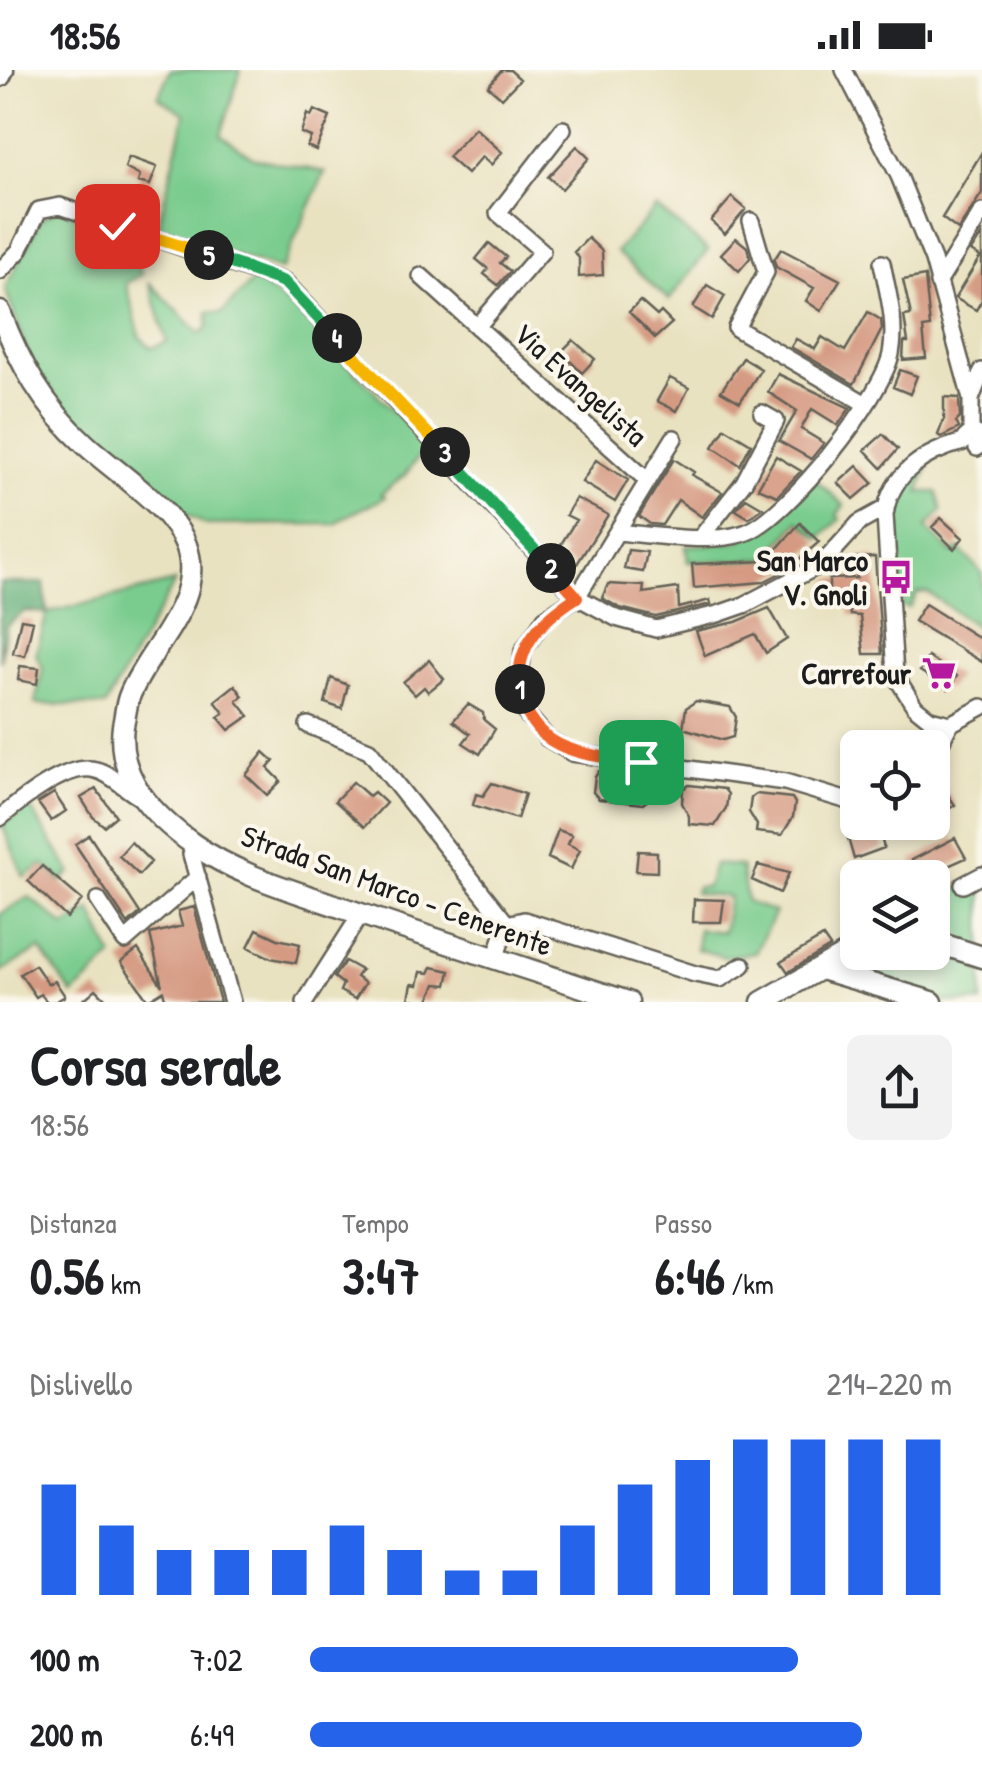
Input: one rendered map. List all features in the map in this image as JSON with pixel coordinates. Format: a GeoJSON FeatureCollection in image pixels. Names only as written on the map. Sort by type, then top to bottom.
{"type":"FeatureCollection","features":[{"type":"Feature","properties":{"kind":"main road","name":"Strada San Marco - Cenerente"},"geometry":{"type":"LineString","coordinates":[[0,312],[32,384],[50,408],[171,519],[188,550],[189,582],[185,597],[129,696],[122,731],[128,776],[143,799],[194,844],[267,882],[628,1002]]}},
{"type":"Feature","properties":{"kind":"main road"},"geometry":{"type":"LineString","coordinates":[[950,947],[982,957]]}},
{"type":"Feature","properties":{"kind":"main road"},"geometry":{"type":"LineString","coordinates":[[762,1002],[840,958]]}},
{"type":"Feature","properties":{"kind":"main road"},"geometry":{"type":"LineString","coordinates":[[820,970],[932,1002]]}},
{"type":"Feature","properties":{"kind":"street"},"geometry":{"type":"LineString","coordinates":[[844,70],[899,176],[933,260],[971,399],[974,444],[934,450],[910,467],[886,508],[895,675],[916,707],[930,719],[950,724]]}},
{"type":"Feature","properties":{"kind":"street","name":"Via Evangelista"},"geometry":{"type":"LineString","coordinates":[[477,327],[542,251],[498,212],[564,129]]}},
{"type":"Feature","properties":{"kind":"street"},"geometry":{"type":"LineString","coordinates":[[0,270],[18,251],[40,210],[60,206],[284,282],[577,597],[616,618],[656,629],[744,605],[822,564],[859,524],[886,508]]}},
{"type":"Feature","properties":{"kind":"street"},"geometry":{"type":"LineString","coordinates":[[938,283],[982,212]]}},
{"type":"Feature","properties":{"kind":"street"},"geometry":{"type":"LineString","coordinates":[[751,220],[766,272],[736,328],[866,404]]}},
{"type":"Feature","properties":{"kind":"street"},"geometry":{"type":"LineString","coordinates":[[616,532],[701,537],[748,532],[821,466],[883,381],[894,320],[882,263]]}},
{"type":"Feature","properties":{"kind":"street","name":"Via Evangelista"},"geometry":{"type":"LineString","coordinates":[[420,276],[648,481]]}},
{"type":"Feature","properties":{"kind":"street"},"geometry":{"type":"LineString","coordinates":[[971,399],[982,371]]}},
{"type":"Feature","properties":{"kind":"street"},"geometry":{"type":"LineString","coordinates":[[701,537],[744,482],[776,422],[762,413]]}},
{"type":"Feature","properties":{"kind":"street","name":"Via Evangelista"},"geometry":{"type":"LineString","coordinates":[[577,597],[674,438]]}},
{"type":"Feature","properties":{"kind":"street"},"geometry":{"type":"LineString","coordinates":[[577,597],[545,618],[523,651],[518,682],[523,710],[548,738],[572,753],[784,782],[840,799]]}},
{"type":"Feature","properties":{"kind":"street"},"geometry":{"type":"LineString","coordinates":[[947,730],[950,724],[982,708]]}},
{"type":"Feature","properties":{"kind":"street"},"geometry":{"type":"LineString","coordinates":[[308,725],[369,750],[507,924]]}},
{"type":"Feature","properties":{"kind":"street"},"geometry":{"type":"LineString","coordinates":[[0,818],[64,773],[81,768],[99,770],[143,799]]}},
{"type":"Feature","properties":{"kind":"street"},"geometry":{"type":"LineString","coordinates":[[194,844],[191,854],[232,1002]]}},
{"type":"Feature","properties":{"kind":"street"},"geometry":{"type":"LineString","coordinates":[[963,885],[982,875]]}},
{"type":"Feature","properties":{"kind":"street"},"geometry":{"type":"LineString","coordinates":[[98,900],[125,941],[198,876]]}},
{"type":"Feature","properties":{"kind":"street"},"geometry":{"type":"LineString","coordinates":[[305,1002],[360,914]]}},
{"type":"Feature","properties":{"kind":"street"},"geometry":{"type":"LineString","coordinates":[[507,924],[524,920],[720,978],[743,965]]}},
{"type":"Feature","properties":{"kind":"street"},"geometry":{"type":"LineString","coordinates":[[496,959],[507,924]]}},
{"type":"Feature","properties":{"kind":"green space"},"geometry":{"type":"Polygon","coordinates":[[[170,70],[241,70],[221,135],[254,158],[325,172],[281,270],[157,231],[185,114],[158,97],[170,70]]]}},
{"type":"Feature","properties":{"kind":"green space"},"geometry":{"type":"Polygon","coordinates":[[[656,207],[708,250],[669,300],[616,252],[656,207]]]}},
{"type":"Feature","properties":{"kind":"green space"},"geometry":{"type":"Polygon","coordinates":[[[60,209],[116,231],[142,274],[126,283],[140,337],[151,348],[167,342],[149,282],[200,334],[208,327],[208,312],[222,313],[255,279],[298,312],[427,446],[404,476],[381,494],[385,497],[336,524],[206,525],[174,507],[82,431],[32,368],[5,288],[41,219],[60,209]]]}},
{"type":"Feature","properties":{"kind":"green space"},"geometry":{"type":"Polygon","coordinates":[[[929,464],[919,492],[937,492],[942,511],[926,528],[952,553],[959,549],[982,573],[982,631],[927,592],[917,593],[910,608],[903,607],[895,511],[900,496],[929,464]]]}},
{"type":"Feature","properties":{"kind":"green space"},"geometry":{"type":"Polygon","coordinates":[[[816,480],[844,505],[837,515],[840,519],[820,538],[799,521],[765,559],[688,562],[686,546],[739,542],[816,480]]]}},
{"type":"Feature","properties":{"kind":"green space"},"geometry":{"type":"Polygon","coordinates":[[[175,582],[105,706],[35,704],[43,668],[36,655],[47,613],[175,582]]]}},
{"type":"Feature","properties":{"kind":"green space"},"geometry":{"type":"Polygon","coordinates":[[[0,583],[44,583],[47,613],[25,611],[6,626],[0,662],[0,583]]]}},
{"type":"Feature","properties":{"kind":"green space"},"geometry":{"type":"Polygon","coordinates":[[[29,806],[71,872],[62,881],[43,864],[24,877],[2,825],[29,806]]]}},
{"type":"Feature","properties":{"kind":"green space"},"geometry":{"type":"Polygon","coordinates":[[[714,864],[741,866],[747,902],[775,912],[755,953],[724,957],[697,949],[698,929],[723,932],[729,897],[695,893],[697,887],[707,887],[714,864]]]}},
{"type":"Feature","properties":{"kind":"green space"},"geometry":{"type":"Polygon","coordinates":[[[963,885],[970,897],[982,891],[982,952],[950,942],[950,893],[963,885]]]}},
{"type":"Feature","properties":{"kind":"green space"},"geometry":{"type":"Polygon","coordinates":[[[29,897],[65,926],[91,910],[113,957],[73,995],[40,949],[0,972],[0,914],[29,897]]]}},
{"type":"Feature","properties":{"kind":"green space"},"geometry":{"type":"Polygon","coordinates":[[[950,951],[982,961],[982,1002],[949,1002],[832,969],[840,964],[840,970],[950,970],[950,951]]]}},
{"type":"Feature","properties":{"kind":"building"},"geometry":{"type":"Polygon","coordinates":[[[502,70],[510,70],[520,79],[502,98],[488,86],[502,70]]]}},
{"type":"Feature","properties":{"kind":"building"},"geometry":{"type":"Polygon","coordinates":[[[314,110],[330,117],[316,150],[307,146],[311,137],[301,133],[307,114],[311,116],[314,110]]]}},
{"type":"Feature","properties":{"kind":"building"},"geometry":{"type":"Polygon","coordinates":[[[475,128],[502,152],[491,165],[482,157],[467,174],[448,157],[475,128]]]}},
{"type":"Feature","properties":{"kind":"building"},"geometry":{"type":"Polygon","coordinates":[[[577,146],[589,158],[562,189],[548,177],[577,146]]]}},
{"type":"Feature","properties":{"kind":"building"},"geometry":{"type":"Polygon","coordinates":[[[982,152],[982,193],[958,230],[942,218],[982,152]]]}},
{"type":"Feature","properties":{"kind":"building"},"geometry":{"type":"Polygon","coordinates":[[[129,157],[157,167],[150,185],[138,182],[140,176],[125,168],[129,157]]]}},
{"type":"Feature","properties":{"kind":"building"},"geometry":{"type":"Polygon","coordinates":[[[732,197],[746,209],[725,234],[711,221],[732,197]]]}},
{"type":"Feature","properties":{"kind":"building"},"geometry":{"type":"Polygon","coordinates":[[[982,234],[982,300],[976,310],[955,298],[980,257],[971,251],[982,234]]]}},
{"type":"Feature","properties":{"kind":"building"},"geometry":{"type":"Polygon","coordinates":[[[588,238],[602,251],[603,275],[579,277],[579,258],[574,252],[588,238]]]}},
{"type":"Feature","properties":{"kind":"building"},"geometry":{"type":"Polygon","coordinates":[[[736,238],[747,247],[750,258],[739,271],[721,254],[736,238]]]}},
{"type":"Feature","properties":{"kind":"building"},"geometry":{"type":"Polygon","coordinates":[[[489,243],[506,257],[500,263],[510,271],[498,285],[484,274],[488,269],[476,259],[489,243]]]}},
{"type":"Feature","properties":{"kind":"building"},"geometry":{"type":"Polygon","coordinates":[[[781,249],[840,280],[821,311],[806,301],[814,288],[776,267],[774,260],[781,249]]]}},
{"type":"Feature","properties":{"kind":"building"},"geometry":{"type":"Polygon","coordinates":[[[925,276],[930,327],[923,328],[926,358],[903,360],[904,342],[908,342],[904,316],[911,315],[903,280],[925,276]]]}},
{"type":"Feature","properties":{"kind":"building"},"geometry":{"type":"Polygon","coordinates":[[[707,285],[725,296],[712,319],[693,307],[707,285]]]}},
{"type":"Feature","properties":{"kind":"building"},"geometry":{"type":"Polygon","coordinates":[[[640,301],[672,323],[655,338],[629,312],[640,301]]]}},
{"type":"Feature","properties":{"kind":"building"},"geometry":{"type":"Polygon","coordinates":[[[868,312],[881,320],[882,329],[854,384],[791,347],[796,339],[815,349],[822,337],[845,351],[868,312]]]}},
{"type":"Feature","properties":{"kind":"building"},"geometry":{"type":"Polygon","coordinates":[[[573,340],[595,359],[582,373],[561,352],[573,340]]]}},
{"type":"Feature","properties":{"kind":"building"},"geometry":{"type":"Polygon","coordinates":[[[743,358],[761,369],[740,402],[721,391],[743,358]]]}},
{"type":"Feature","properties":{"kind":"building"},"geometry":{"type":"Polygon","coordinates":[[[900,370],[917,376],[910,394],[893,387],[900,370]]]}},
{"type":"Feature","properties":{"kind":"building"},"geometry":{"type":"Polygon","coordinates":[[[778,374],[850,408],[838,425],[812,409],[801,429],[824,443],[811,459],[779,441],[797,411],[768,392],[778,374]]]}},
{"type":"Feature","properties":{"kind":"building"},"geometry":{"type":"Polygon","coordinates":[[[670,378],[689,388],[677,411],[657,401],[670,378]]]}},
{"type":"Feature","properties":{"kind":"building"},"geometry":{"type":"Polygon","coordinates":[[[944,397],[959,398],[960,418],[956,422],[959,428],[941,437],[938,435],[944,419],[944,397]]]}},
{"type":"Feature","properties":{"kind":"building"},"geometry":{"type":"Polygon","coordinates":[[[725,428],[751,444],[740,465],[713,447],[725,428]]]}},
{"type":"Feature","properties":{"kind":"building"},"geometry":{"type":"Polygon","coordinates":[[[883,434],[898,449],[882,468],[865,450],[883,434]]]}},
{"type":"Feature","properties":{"kind":"building"},"geometry":{"type":"Polygon","coordinates":[[[776,456],[801,471],[777,496],[758,488],[776,456]]]}},
{"type":"Feature","properties":{"kind":"building"},"geometry":{"type":"Polygon","coordinates":[[[674,459],[722,492],[702,517],[678,500],[662,525],[650,524],[639,516],[674,459]]]}},
{"type":"Feature","properties":{"kind":"building"},"geometry":{"type":"Polygon","coordinates":[[[596,460],[628,480],[615,502],[582,482],[596,460]]]}},
{"type":"Feature","properties":{"kind":"building"},"geometry":{"type":"Polygon","coordinates":[[[857,466],[873,483],[854,499],[838,483],[857,466]]]}},
{"type":"Feature","properties":{"kind":"building"},"geometry":{"type":"Polygon","coordinates":[[[576,498],[608,515],[575,567],[563,560],[565,554],[558,549],[576,520],[566,515],[576,498]]]}},
{"type":"Feature","properties":{"kind":"building"},"geometry":{"type":"Polygon","coordinates":[[[746,498],[763,508],[749,518],[736,510],[746,498]]]}},
{"type":"Feature","properties":{"kind":"building"},"geometry":{"type":"Polygon","coordinates":[[[941,518],[963,538],[954,549],[932,527],[941,518]]]}},
{"type":"Feature","properties":{"kind":"building"},"geometry":{"type":"Polygon","coordinates":[[[800,523],[819,542],[788,569],[763,582],[694,588],[692,564],[766,561],[800,523]]]}},
{"type":"Feature","properties":{"kind":"building"},"geometry":{"type":"Polygon","coordinates":[[[628,550],[647,552],[643,572],[624,569],[628,550]]]}},
{"type":"Feature","properties":{"kind":"building"},"geometry":{"type":"Polygon","coordinates":[[[875,557],[882,654],[864,654],[860,616],[850,615],[848,601],[829,598],[829,579],[857,578],[855,558],[875,557]]]}},
{"type":"Feature","properties":{"kind":"building"},"geometry":{"type":"Polygon","coordinates":[[[608,584],[644,586],[643,593],[678,588],[679,608],[710,600],[711,604],[656,617],[620,608],[602,598],[608,584]]]}},
{"type":"Feature","properties":{"kind":"building"},"geometry":{"type":"Polygon","coordinates":[[[925,604],[982,640],[982,662],[914,621],[925,604]]]}},
{"type":"Feature","properties":{"kind":"building"},"geometry":{"type":"Polygon","coordinates":[[[769,608],[787,639],[766,653],[755,634],[705,656],[696,631],[736,622],[769,608]]]}},
{"type":"Feature","properties":{"kind":"building"},"geometry":{"type":"Polygon","coordinates":[[[21,619],[33,621],[25,656],[13,653],[21,619]]]}},
{"type":"Feature","properties":{"kind":"building"},"geometry":{"type":"Polygon","coordinates":[[[928,657],[957,676],[948,689],[920,671],[928,657]]]}},
{"type":"Feature","properties":{"kind":"building"},"geometry":{"type":"Polygon","coordinates":[[[429,660],[444,679],[428,692],[424,687],[415,695],[403,682],[429,660]]]}},
{"type":"Feature","properties":{"kind":"building"},"geometry":{"type":"Polygon","coordinates":[[[20,666],[39,668],[37,684],[18,680],[20,666]]]}},
{"type":"Feature","properties":{"kind":"building"},"geometry":{"type":"Polygon","coordinates":[[[331,678],[348,685],[342,709],[325,703],[331,678]]]}},
{"type":"Feature","properties":{"kind":"building"},"geometry":{"type":"Polygon","coordinates":[[[235,685],[243,696],[237,701],[249,716],[229,730],[218,717],[224,713],[215,701],[235,685]]]}},
{"type":"Feature","properties":{"kind":"building"},"geometry":{"type":"Polygon","coordinates":[[[696,701],[730,707],[736,717],[733,737],[723,740],[683,728],[686,708],[696,701]]]}},
{"type":"Feature","properties":{"kind":"building"},"geometry":{"type":"Polygon","coordinates":[[[468,704],[483,713],[484,720],[495,729],[480,754],[463,743],[470,734],[453,721],[468,704]]]}},
{"type":"Feature","properties":{"kind":"building"},"geometry":{"type":"Polygon","coordinates":[[[264,752],[274,761],[268,768],[281,781],[267,795],[246,775],[264,752]]]}},
{"type":"Feature","properties":{"kind":"building"},"geometry":{"type":"Polygon","coordinates":[[[599,771],[647,778],[651,783],[649,799],[643,804],[599,799],[593,792],[599,771]]]}},
{"type":"Feature","properties":{"kind":"building"},"geometry":{"type":"Polygon","coordinates":[[[353,782],[369,796],[374,792],[386,803],[364,827],[335,801],[353,782]]]}},
{"type":"Feature","properties":{"kind":"building"},"geometry":{"type":"Polygon","coordinates":[[[492,783],[525,794],[517,819],[473,805],[476,794],[483,796],[492,783]]]}},
{"type":"Feature","properties":{"kind":"building"},"geometry":{"type":"Polygon","coordinates":[[[689,785],[724,789],[728,794],[726,808],[715,826],[689,824],[682,803],[683,789],[689,785]]]}},
{"type":"Feature","properties":{"kind":"building"},"geometry":{"type":"Polygon","coordinates":[[[96,789],[116,816],[104,826],[81,798],[96,789]]]}},
{"type":"Feature","properties":{"kind":"building"},"geometry":{"type":"Polygon","coordinates":[[[54,793],[66,811],[51,821],[38,803],[54,793]]]}},
{"type":"Feature","properties":{"kind":"building"},"geometry":{"type":"Polygon","coordinates":[[[756,794],[792,798],[793,817],[782,835],[756,832],[757,825],[749,812],[751,798],[756,794]]]}},
{"type":"Feature","properties":{"kind":"building"},"geometry":{"type":"Polygon","coordinates":[[[558,830],[572,835],[568,844],[580,850],[571,869],[548,858],[558,830]]]}},
{"type":"Feature","properties":{"kind":"building"},"geometry":{"type":"Polygon","coordinates":[[[89,835],[140,913],[128,924],[75,844],[89,835]]]}},
{"type":"Feature","properties":{"kind":"building"},"geometry":{"type":"Polygon","coordinates":[[[955,838],[966,858],[950,865],[950,860],[912,860],[955,838]]]}},
{"type":"Feature","properties":{"kind":"building"},"geometry":{"type":"Polygon","coordinates":[[[848,840],[882,840],[884,848],[854,859],[848,840]]]}},
{"type":"Feature","properties":{"kind":"building"},"geometry":{"type":"Polygon","coordinates":[[[131,842],[151,862],[139,875],[119,856],[131,842]]]}},
{"type":"Feature","properties":{"kind":"building"},"geometry":{"type":"Polygon","coordinates":[[[638,851],[657,852],[657,872],[636,871],[638,851]]]}},
{"type":"Feature","properties":{"kind":"building"},"geometry":{"type":"Polygon","coordinates":[[[758,865],[789,873],[780,893],[752,880],[758,865]]]}},
{"type":"Feature","properties":{"kind":"building"},"geometry":{"type":"Polygon","coordinates":[[[42,866],[82,900],[67,918],[28,881],[42,866]]]}},
{"type":"Feature","properties":{"kind":"building"},"geometry":{"type":"Polygon","coordinates":[[[694,899],[724,900],[721,922],[693,922],[694,899]]]}},
{"type":"Feature","properties":{"kind":"building"},"geometry":{"type":"Polygon","coordinates":[[[194,907],[220,1002],[166,1002],[163,991],[148,1000],[121,962],[138,949],[162,986],[150,934],[182,926],[178,911],[194,907]]]}},
{"type":"Feature","properties":{"kind":"building"},"geometry":{"type":"Polygon","coordinates":[[[257,929],[300,944],[296,963],[271,958],[248,947],[257,929]]]}},
{"type":"Feature","properties":{"kind":"building"},"geometry":{"type":"Polygon","coordinates":[[[823,937],[830,947],[788,972],[781,962],[823,937]]]}},
{"type":"Feature","properties":{"kind":"building"},"geometry":{"type":"Polygon","coordinates":[[[345,961],[361,970],[356,977],[365,983],[355,999],[340,991],[343,984],[334,977],[345,961]]]}},
{"type":"Feature","properties":{"kind":"building"},"geometry":{"type":"Polygon","coordinates":[[[35,965],[48,984],[55,981],[65,996],[55,1002],[47,1002],[41,994],[36,997],[20,974],[35,965]]]}},
{"type":"Feature","properties":{"kind":"building"},"geometry":{"type":"Polygon","coordinates":[[[432,967],[450,971],[447,985],[436,984],[428,1002],[409,999],[412,984],[418,985],[421,972],[429,973],[432,967]]]}},
{"type":"Feature","properties":{"kind":"building"},"geometry":{"type":"Polygon","coordinates":[[[96,989],[109,1002],[81,1002],[96,989]]]}},
{"type":"Feature","properties":{"kind":"place","name":"San Marco V. Gnoli"},"geometry":{"type":"Point","coordinates":[896,577]}},
{"type":"Feature","properties":{"kind":"place","name":"Carrefour"},"geometry":{"type":"Point","coordinates":[939,673]}},
{"type":"Feature","properties":{"kind":"route"},"geometry":{"type":"LineString","coordinates":[[117,226],[284,282],[577,597],[545,618],[523,651],[518,682],[523,710],[548,738],[572,753],[641,762]]}}]}
